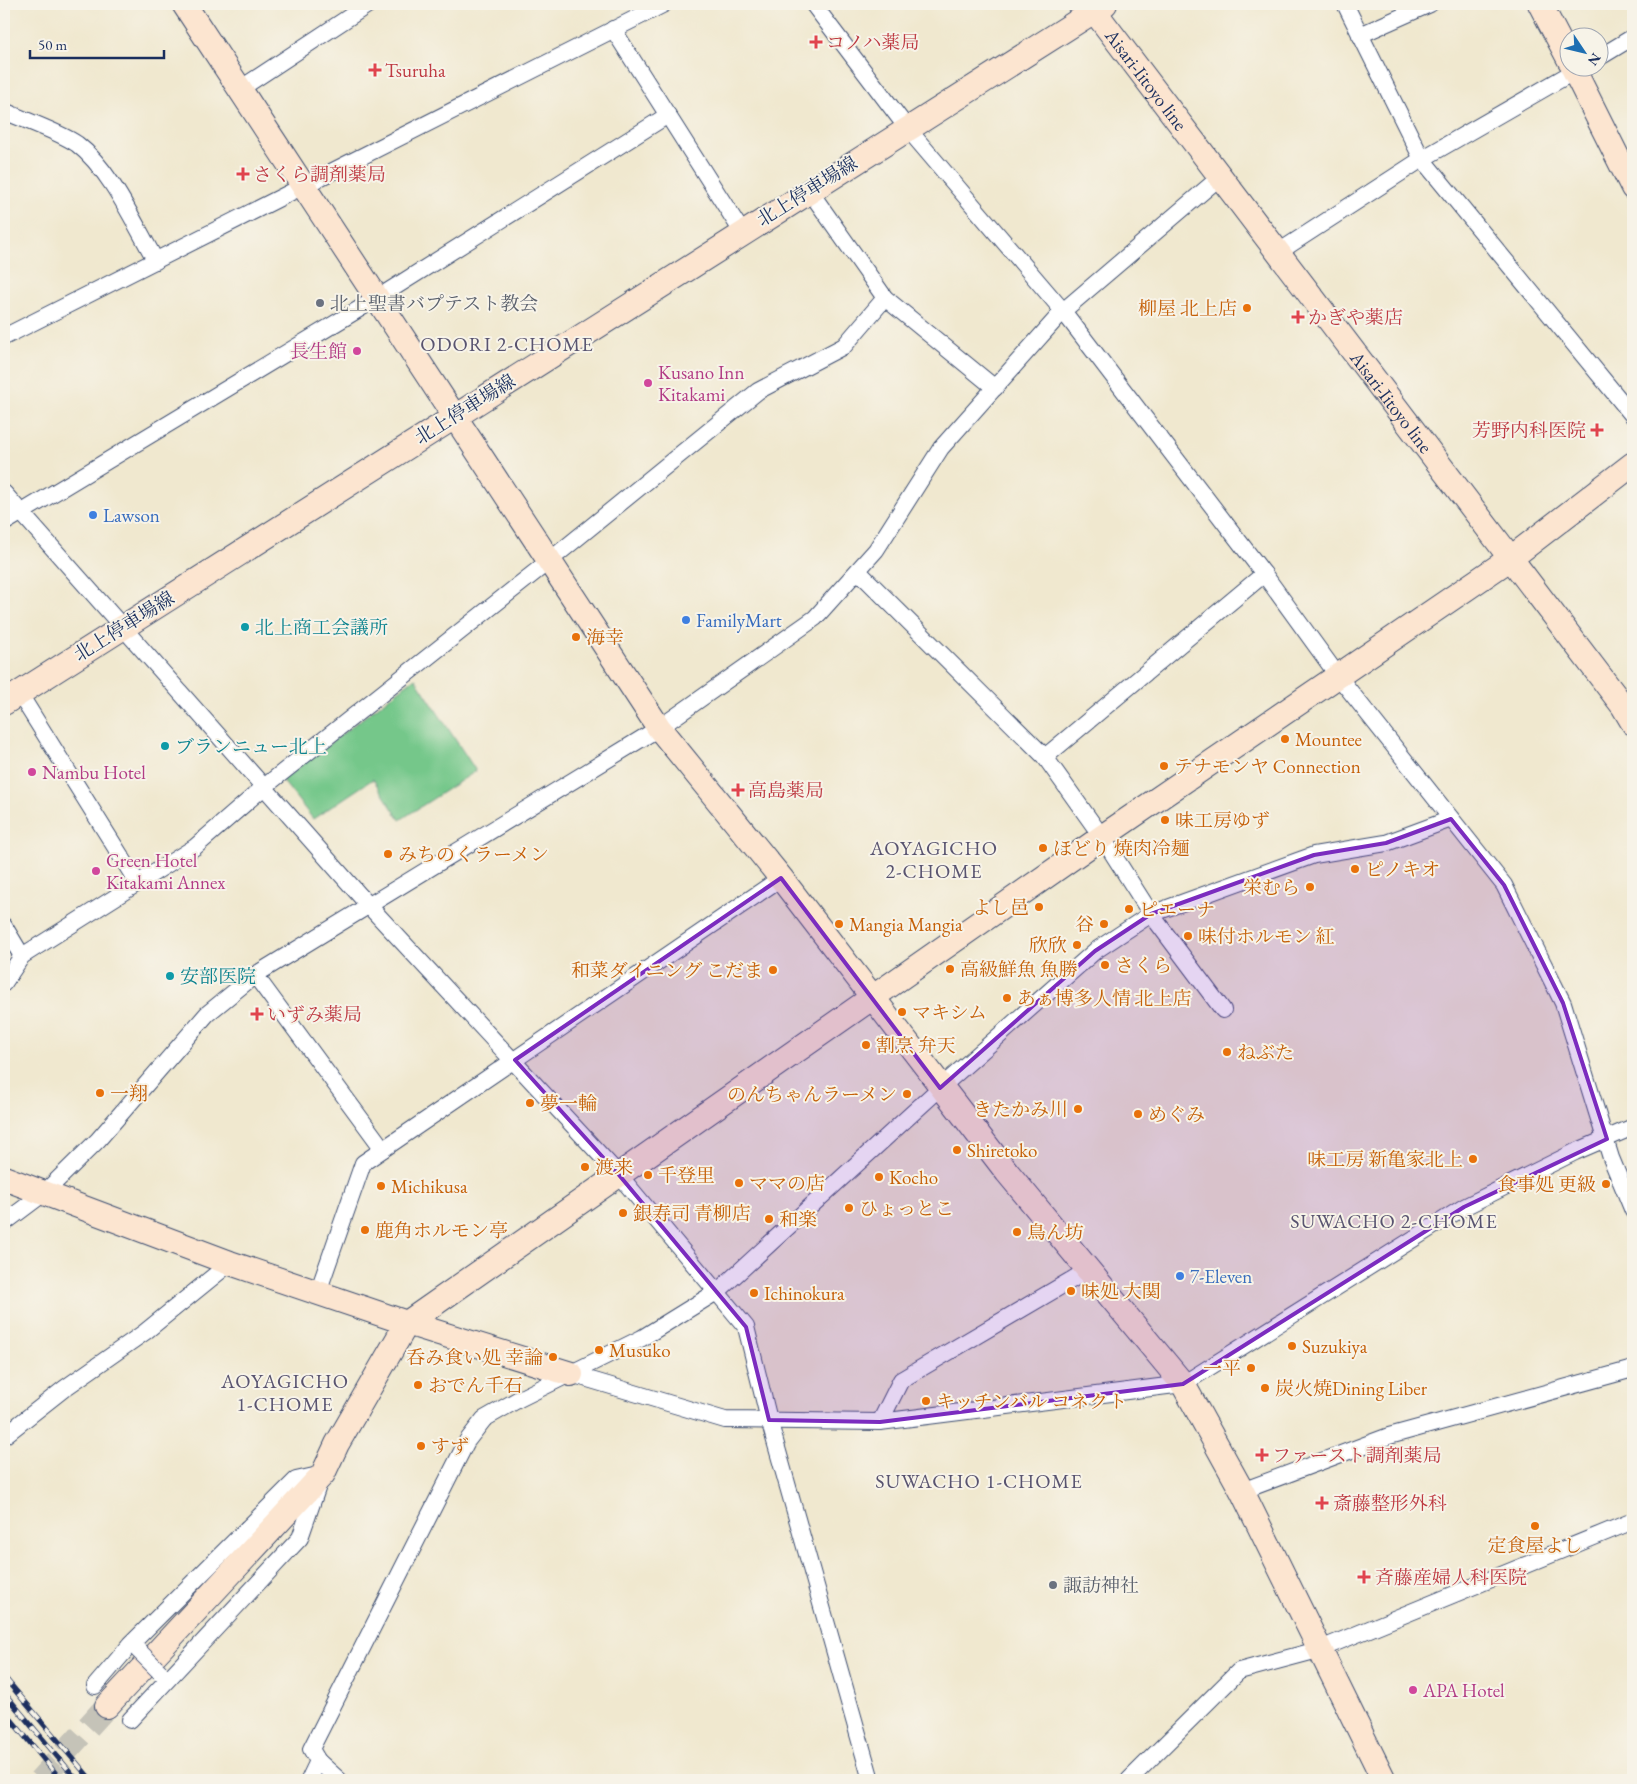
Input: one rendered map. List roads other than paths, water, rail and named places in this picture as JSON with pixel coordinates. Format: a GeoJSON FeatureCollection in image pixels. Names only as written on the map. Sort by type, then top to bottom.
{"type":"FeatureCollection","features":[{"type":"Feature","properties":{"kind":"street"},"geometry":{"type":"LineString","coordinates":[[184,4],[303,186],[379,297],[454,416],[659,728],[781,878],[940,1088],[1007,1172],[1090,1269],[1183,1384],[1242,1491],[1318,1650],[1384,1780]]}},
{"type":"Feature","properties":{"kind":"street"},"geometry":{"type":"LineString","coordinates":[[240,89],[369,4]]}},
{"type":"Feature","properties":{"kind":"street"},"geometry":{"type":"LineString","coordinates":[[4,337],[664,4]]}},
{"type":"Feature","properties":{"kind":"street"},"geometry":{"type":"LineString","coordinates":[[813,4],[907,128],[1063,310],[1264,574],[1338,676],[1504,885],[1563,1003],[1607,1139],[1611,1158],[1633,1211]]}},
{"type":"Feature","properties":{"kind":"street"},"geometry":{"type":"LineString","coordinates":[[1345,4],[1422,159],[1633,416]]}},
{"type":"Feature","properties":{"kind":"street"},"geometry":{"type":"LineString","coordinates":[[1360,35],[1430,4]]}},
{"type":"Feature","properties":{"kind":"street"},"geometry":{"type":"LineString","coordinates":[[1540,4],[1560,41]]}},
{"type":"Feature","properties":{"kind":"street","name":"北上停車場線"},"geometry":{"type":"LineString","coordinates":[[11,698],[1096,6]]}},
{"type":"Feature","properties":{"kind":"street","name":"Aisari-Iitoyo line"},"geometry":{"type":"LineString","coordinates":[[1096,6],[1220,177],[1633,723]]}},
{"type":"Feature","properties":{"kind":"street"},"geometry":{"type":"LineString","coordinates":[[613,29],[742,232]]}},
{"type":"Feature","properties":{"kind":"street"},"geometry":{"type":"LineString","coordinates":[[1610,50],[1633,37]]}},
{"type":"Feature","properties":{"kind":"street"},"geometry":{"type":"LineString","coordinates":[[1277,252],[1422,159],[1560,75]]}},
{"type":"Feature","properties":{"kind":"street"},"geometry":{"type":"LineString","coordinates":[[1579,78],[1633,188]]}},
{"type":"Feature","properties":{"kind":"street"},"geometry":{"type":"LineString","coordinates":[[4,111],[75,143],[89,155],[113,188],[156,261]]}},
{"type":"Feature","properties":{"kind":"street"},"geometry":{"type":"LineString","coordinates":[[4,523],[379,297],[668,115]]}},
{"type":"Feature","properties":{"kind":"street"},"geometry":{"type":"LineString","coordinates":[[4,1223],[44,1193],[98,1140],[207,1014],[255,975],[370,907],[659,728],[816,618],[876,550],[940,448],[1063,310],[1220,177]]}},
{"type":"Feature","properties":{"kind":"street"},"geometry":{"type":"LineString","coordinates":[[809,190],[885,298],[995,388]]}},
{"type":"Feature","properties":{"kind":"street"},"geometry":{"type":"LineString","coordinates":[[4,982],[22,956],[195,846],[264,787],[550,561],[758,391],[844,346],[885,298]]}},
{"type":"Feature","properties":{"kind":"street"},"geometry":{"type":"LineString","coordinates":[[130,1720],[164,1676],[300,1538],[322,1474],[337,1444],[407,1323],[1102,837],[1510,558],[1633,464]]}},
{"type":"Feature","properties":{"kind":"street"},"geometry":{"type":"LineString","coordinates":[[4,493],[121,628],[370,907],[515,1060],[619,1175],[718,1291],[746,1327],[769,1420],[871,1780]]}},
{"type":"Feature","properties":{"kind":"street"},"geometry":{"type":"LineString","coordinates":[[858,571],[1045,757],[1102,837],[1151,914],[1223,1010]]}},
{"type":"Feature","properties":{"kind":"street"},"geometry":{"type":"LineString","coordinates":[[1045,757],[1264,574]]}},
{"type":"Feature","properties":{"kind":"street"},"geometry":{"type":"LineString","coordinates":[[11,698],[137,882]]}},
{"type":"Feature","properties":{"kind":"street"},"geometry":{"type":"LineString","coordinates":[[339,1780],[318,1761],[311,1749],[467,1441],[484,1419],[518,1399],[642,1338],[718,1291],[940,1088],[1095,951],[1151,914],[1314,855],[1386,843],[1451,819]]}},
{"type":"Feature","properties":{"kind":"street"},"geometry":{"type":"LineString","coordinates":[[318,1292],[363,1163],[781,878]]}},
{"type":"Feature","properties":{"kind":"street"},"geometry":{"type":"LineString","coordinates":[[4,926],[22,956]]}},
{"type":"Feature","properties":{"kind":"street"},"geometry":{"type":"LineString","coordinates":[[255,975],[383,1149]]}},
{"type":"Feature","properties":{"kind":"street"},"geometry":{"type":"LineString","coordinates":[[4,1178],[230,1263],[407,1323],[725,1420],[880,1422],[1183,1384],[1464,1207],[1575,1152],[1633,1127]]}},
{"type":"Feature","properties":{"kind":"street"},"geometry":{"type":"LineString","coordinates":[[4,1436],[65,1388],[145,1332],[230,1263]]}},
{"type":"Feature","properties":{"kind":"street"},"geometry":{"type":"LineString","coordinates":[[880,1422],[901,1380],[1090,1269]]}},
{"type":"Feature","properties":{"kind":"street"},"geometry":{"type":"LineString","coordinates":[[1242,1491],[1389,1436],[1633,1369]]}},
{"type":"Feature","properties":{"kind":"street"},"geometry":{"type":"LineString","coordinates":[[95,1686],[296,1480],[322,1474]]}},
{"type":"Feature","properties":{"kind":"street"},"geometry":{"type":"LineString","coordinates":[[107,1706],[322,1474]]}},
{"type":"Feature","properties":{"kind":"street"},"geometry":{"type":"LineString","coordinates":[[1129,1780],[1239,1671],[1318,1650],[1633,1521]]}},
{"type":"Feature","properties":{"kind":"street"},"geometry":{"type":"LineString","coordinates":[[134,1646],[164,1676]]}},
{"type":"Feature","properties":{"kind":"street"},"geometry":{"type":"LineString","coordinates":[[309,1780],[318,1761]]}},
{"type":"Feature","properties":{"kind":"tunnel"},"geometry":{"type":"LineString","coordinates":[[40,1780],[107,1706]]}},
{"type":"Feature","properties":{"kind":"railway"},"geometry":{"type":"LineString","coordinates":[[4,1677],[91,1780]]}},
{"type":"Feature","properties":{"kind":"railway"},"geometry":{"type":"LineString","coordinates":[[4,1693],[77,1780]]}},
{"type":"Feature","properties":{"kind":"railway"},"geometry":{"type":"LineString","coordinates":[[4,1711],[61,1780]]}},
{"type":"Feature","properties":{"kind":"place","name":"コノハ薬局"},"geometry":{"type":"Point","coordinates":[816,42]}},
{"type":"Feature","properties":{"kind":"place","name":"Tsuruha"},"geometry":{"type":"Point","coordinates":[375,70]}},
{"type":"Feature","properties":{"kind":"place","name":"さくら調剤薬局"},"geometry":{"type":"Point","coordinates":[243,174]}},
{"type":"Feature","properties":{"kind":"place","name":"北上聖書バプテスト教会"},"geometry":{"type":"Point","coordinates":[320,303]}},
{"type":"Feature","properties":{"kind":"place","name":"柳屋 北上店"},"geometry":{"type":"Point","coordinates":[1247,308]}},
{"type":"Feature","properties":{"kind":"place","name":"かぎや薬店"},"geometry":{"type":"Point","coordinates":[1298,317]}},
{"type":"Feature","properties":{"kind":"place","name":"長生館"},"geometry":{"type":"Point","coordinates":[357,351]}},
{"type":"Feature","properties":{"kind":"place","name":"Kusano Inn Kitakami"},"geometry":{"type":"Point","coordinates":[648,383]}},
{"type":"Feature","properties":{"kind":"place","name":"芳野内科医院"},"geometry":{"type":"Point","coordinates":[1597,430]}},
{"type":"Feature","properties":{"kind":"place","name":"Lawson"},"geometry":{"type":"Point","coordinates":[93,515]}},
{"type":"Feature","properties":{"kind":"place","name":"FamilyMart"},"geometry":{"type":"Point","coordinates":[686,620]}},
{"type":"Feature","properties":{"kind":"place","name":"北上商工会議所"},"geometry":{"type":"Point","coordinates":[245,627]}},
{"type":"Feature","properties":{"kind":"place","name":"海幸"},"geometry":{"type":"Point","coordinates":[576,637]}},
{"type":"Feature","properties":{"kind":"place","name":"Mountee"},"geometry":{"type":"Point","coordinates":[1285,739]}},
{"type":"Feature","properties":{"kind":"place","name":"ブランニュー北上"},"geometry":{"type":"Point","coordinates":[165,746]}},
{"type":"Feature","properties":{"kind":"place","name":"テナモンヤ Connection"},"geometry":{"type":"Point","coordinates":[1164,766]}},
{"type":"Feature","properties":{"kind":"place","name":"Nambu Hotel"},"geometry":{"type":"Point","coordinates":[32,772]}},
{"type":"Feature","properties":{"kind":"place","name":"高島薬局"},"geometry":{"type":"Point","coordinates":[738,790]}},
{"type":"Feature","properties":{"kind":"place","name":"味工房ゆず"},"geometry":{"type":"Point","coordinates":[1165,820]}},
{"type":"Feature","properties":{"kind":"place","name":"ほどり 焼肉冷麺"},"geometry":{"type":"Point","coordinates":[1043,848]}},
{"type":"Feature","properties":{"kind":"place","name":"みちのくラーメン"},"geometry":{"type":"Point","coordinates":[388,854]}},
{"type":"Feature","properties":{"kind":"place","name":"ピノキオ"},"geometry":{"type":"Point","coordinates":[1355,869]}},
{"type":"Feature","properties":{"kind":"place","name":"Green Hotel Kitakami Annex"},"geometry":{"type":"Point","coordinates":[96,871]}},
{"type":"Feature","properties":{"kind":"place","name":"栄むら"},"geometry":{"type":"Point","coordinates":[1310,887]}},
{"type":"Feature","properties":{"kind":"place","name":"よし邑"},"geometry":{"type":"Point","coordinates":[1039,907]}},
{"type":"Feature","properties":{"kind":"place","name":"ピエーナ"},"geometry":{"type":"Point","coordinates":[1129,909]}},
{"type":"Feature","properties":{"kind":"place","name":"Mangia Mangia"},"geometry":{"type":"Point","coordinates":[839,924]}},
{"type":"Feature","properties":{"kind":"place","name":"谷"},"geometry":{"type":"Point","coordinates":[1104,924]}},
{"type":"Feature","properties":{"kind":"place","name":"味付ホルモン 紅"},"geometry":{"type":"Point","coordinates":[1188,936]}},
{"type":"Feature","properties":{"kind":"place","name":"欣欣"},"geometry":{"type":"Point","coordinates":[1077,945]}},
{"type":"Feature","properties":{"kind":"place","name":"さくら"},"geometry":{"type":"Point","coordinates":[1105,965]}},
{"type":"Feature","properties":{"kind":"place","name":"高級鮮魚 魚勝"},"geometry":{"type":"Point","coordinates":[950,969]}},
{"type":"Feature","properties":{"kind":"place","name":"和菜ダイニング こだま"},"geometry":{"type":"Point","coordinates":[773,970]}},
{"type":"Feature","properties":{"kind":"place","name":"安部医院"},"geometry":{"type":"Point","coordinates":[170,976]}},
{"type":"Feature","properties":{"kind":"place","name":"あぁ博多人情 北上店"},"geometry":{"type":"Point","coordinates":[1007,998]}},
{"type":"Feature","properties":{"kind":"place","name":"マキシム"},"geometry":{"type":"Point","coordinates":[902,1012]}},
{"type":"Feature","properties":{"kind":"place","name":"いずみ薬局"},"geometry":{"type":"Point","coordinates":[257,1014]}},
{"type":"Feature","properties":{"kind":"place","name":"割烹 弁天"},"geometry":{"type":"Point","coordinates":[866,1045]}},
{"type":"Feature","properties":{"kind":"place","name":"ねぶた"},"geometry":{"type":"Point","coordinates":[1227,1052]}},
{"type":"Feature","properties":{"kind":"place","name":"一翔"},"geometry":{"type":"Point","coordinates":[100,1093]}},
{"type":"Feature","properties":{"kind":"place","name":"のんちゃんラーメン"},"geometry":{"type":"Point","coordinates":[907,1094]}},
{"type":"Feature","properties":{"kind":"place","name":"夢一輪"},"geometry":{"type":"Point","coordinates":[530,1103]}},
{"type":"Feature","properties":{"kind":"place","name":"きたかみ川"},"geometry":{"type":"Point","coordinates":[1078,1109]}},
{"type":"Feature","properties":{"kind":"place","name":"めぐみ"},"geometry":{"type":"Point","coordinates":[1138,1114]}},
{"type":"Feature","properties":{"kind":"place","name":"Shiretoko"},"geometry":{"type":"Point","coordinates":[957,1150]}},
{"type":"Feature","properties":{"kind":"place","name":"味工房 新亀家北上"},"geometry":{"type":"Point","coordinates":[1473,1159]}},
{"type":"Feature","properties":{"kind":"place","name":"渡来"},"geometry":{"type":"Point","coordinates":[585,1167]}},
{"type":"Feature","properties":{"kind":"place","name":"千登里"},"geometry":{"type":"Point","coordinates":[648,1175]}},
{"type":"Feature","properties":{"kind":"place","name":"Kocho"},"geometry":{"type":"Point","coordinates":[879,1177]}},
{"type":"Feature","properties":{"kind":"place","name":"ママの店"},"geometry":{"type":"Point","coordinates":[739,1183]}},
{"type":"Feature","properties":{"kind":"place","name":"食事処 更級"},"geometry":{"type":"Point","coordinates":[1606,1184]}},
{"type":"Feature","properties":{"kind":"place","name":"Michikusa"},"geometry":{"type":"Point","coordinates":[381,1186]}},
{"type":"Feature","properties":{"kind":"place","name":"ひょっとこ"},"geometry":{"type":"Point","coordinates":[849,1208]}},
{"type":"Feature","properties":{"kind":"place","name":"銀寿司 青柳店"},"geometry":{"type":"Point","coordinates":[623,1213]}},
{"type":"Feature","properties":{"kind":"place","name":"和楽"},"geometry":{"type":"Point","coordinates":[769,1219]}},
{"type":"Feature","properties":{"kind":"place","name":"鹿角ホルモン亭"},"geometry":{"type":"Point","coordinates":[365,1230]}},
{"type":"Feature","properties":{"kind":"place","name":"鳥ん坊"},"geometry":{"type":"Point","coordinates":[1017,1232]}},
{"type":"Feature","properties":{"kind":"place","name":"7-Eleven"},"geometry":{"type":"Point","coordinates":[1180,1276]}},
{"type":"Feature","properties":{"kind":"place","name":"味処 大関"},"geometry":{"type":"Point","coordinates":[1071,1291]}},
{"type":"Feature","properties":{"kind":"place","name":"Ichinokura"},"geometry":{"type":"Point","coordinates":[754,1293]}},
{"type":"Feature","properties":{"kind":"place","name":"Suzukiya"},"geometry":{"type":"Point","coordinates":[1292,1346]}},
{"type":"Feature","properties":{"kind":"place","name":"Musuko"},"geometry":{"type":"Point","coordinates":[599,1350]}},
{"type":"Feature","properties":{"kind":"place","name":"呑み食い処 幸論"},"geometry":{"type":"Point","coordinates":[553,1357]}},
{"type":"Feature","properties":{"kind":"place","name":"一平"},"geometry":{"type":"Point","coordinates":[1251,1368]}},
{"type":"Feature","properties":{"kind":"place","name":"おでん千石"},"geometry":{"type":"Point","coordinates":[418,1385]}},
{"type":"Feature","properties":{"kind":"place","name":"炭火焼Dining Liber"},"geometry":{"type":"Point","coordinates":[1265,1388]}},
{"type":"Feature","properties":{"kind":"place","name":"キッチンバル コネクト"},"geometry":{"type":"Point","coordinates":[926,1401]}},
{"type":"Feature","properties":{"kind":"place","name":"すず"},"geometry":{"type":"Point","coordinates":[421,1446]}},
{"type":"Feature","properties":{"kind":"place","name":"ファースト調剤薬局"},"geometry":{"type":"Point","coordinates":[1262,1455]}},
{"type":"Feature","properties":{"kind":"place","name":"斎藤整形外科"},"geometry":{"type":"Point","coordinates":[1322,1503]}},
{"type":"Feature","properties":{"kind":"place","name":"定食屋よし"},"geometry":{"type":"Point","coordinates":[1535,1526]}},
{"type":"Feature","properties":{"kind":"place","name":"斉藤産婦人科医院"},"geometry":{"type":"Point","coordinates":[1364,1577]}},
{"type":"Feature","properties":{"kind":"place","name":"諏訪神社"},"geometry":{"type":"Point","coordinates":[1053,1585]}},
{"type":"Feature","properties":{"kind":"place","name":"APA Hotel"},"geometry":{"type":"Point","coordinates":[1413,1690]}},
{"type":"Feature","properties":{"kind":"district","name":"ODORI 2-CHOME"},"geometry":{"type":"Point","coordinates":[507,344]}},
{"type":"Feature","properties":{"kind":"district","name":"AOYAGICHO 2-CHOME"},"geometry":{"type":"Point","coordinates":[934,860]}},
{"type":"Feature","properties":{"kind":"district","name":"SUWACHO 2-CHOME"},"geometry":{"type":"Point","coordinates":[1394,1221]}},
{"type":"Feature","properties":{"kind":"district","name":"AOYAGICHO 1-CHOME"},"geometry":{"type":"Point","coordinates":[285,1392]}},
{"type":"Feature","properties":{"kind":"district","name":"SUWACHO 1-CHOME"},"geometry":{"type":"Point","coordinates":[979,1481]}}]}
